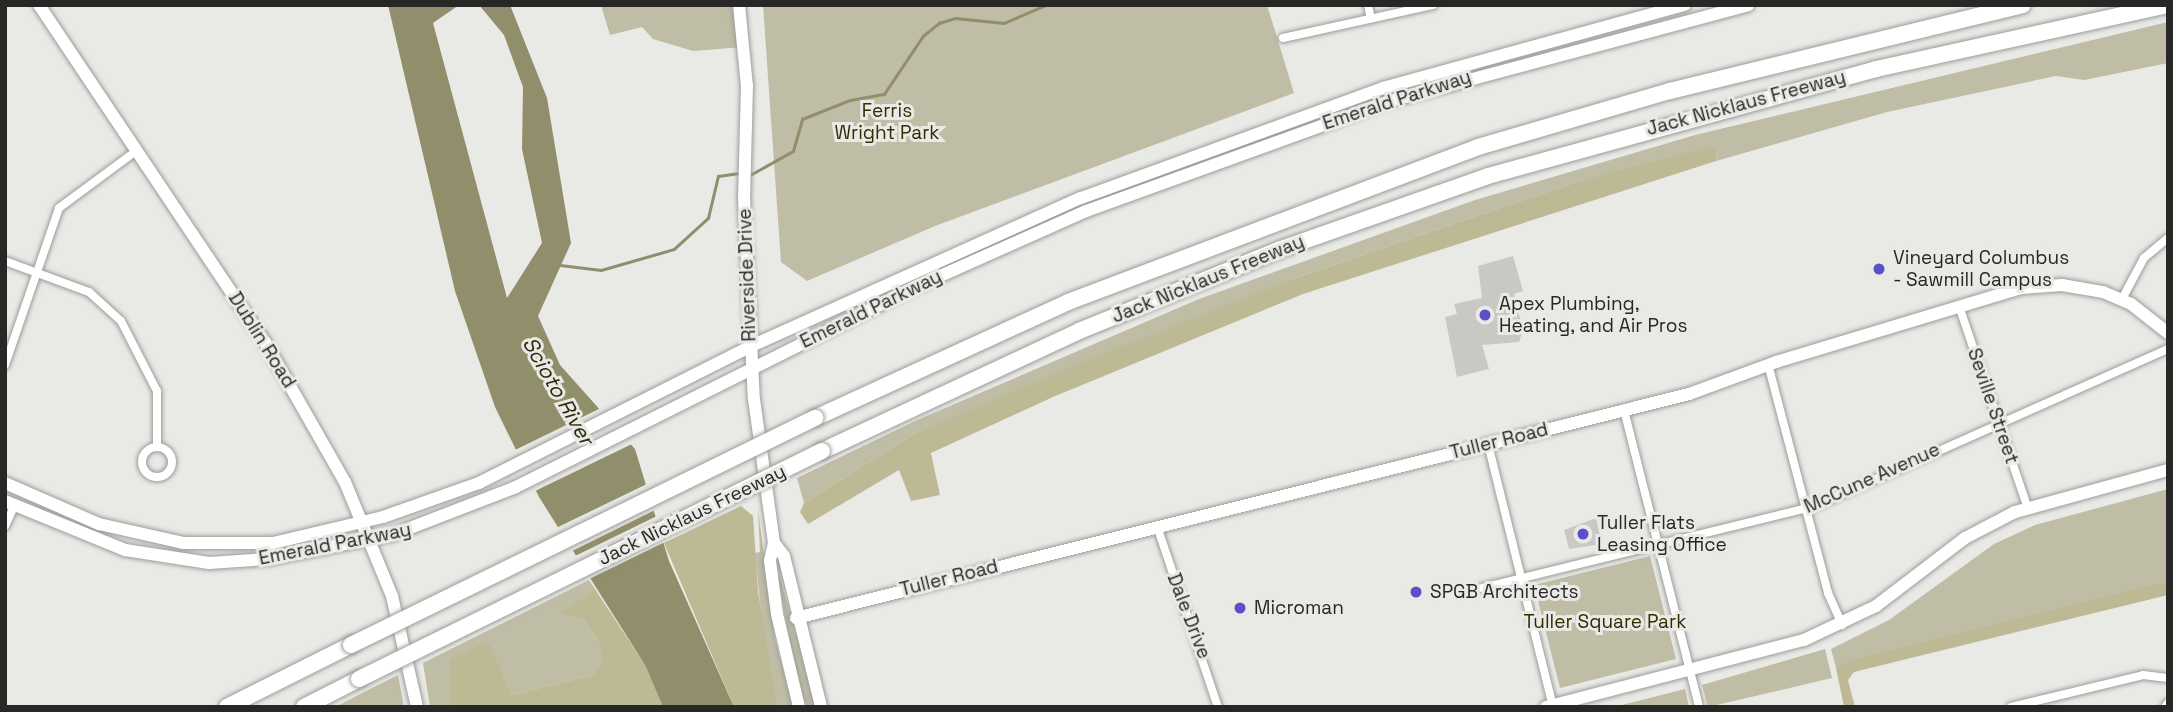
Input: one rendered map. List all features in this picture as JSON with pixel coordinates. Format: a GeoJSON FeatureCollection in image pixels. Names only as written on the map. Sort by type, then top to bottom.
{"type":"FeatureCollection","features":[{"type":"Feature","properties":{"kind":"highway","name":"Jack Nicklaus Freeway"},"geometry":{"type":"LineString","coordinates":[[227,707],[815,418],[1118,281],[1478,147],[1670,91],[2023,5]]}},
{"type":"Feature","properties":{"kind":"highway","name":"Jack Nicklaus Freeway"},"geometry":{"type":"LineString","coordinates":[[304,707],[822,451],[1079,331],[1281,249],[1488,176],[1876,69],[2168,5]]}},
{"type":"Feature","properties":{"kind":"main road","name":"Dublin Road"},"geometry":{"type":"LineString","coordinates":[[39,5],[265,341],[363,522],[372,539],[401,626],[417,707]]}},
{"type":"Feature","properties":{"kind":"main road","name":"Riverside Drive"},"geometry":{"type":"LineString","coordinates":[[739,5],[747,86],[744,198],[749,347],[774,543],[770,562],[777,614],[799,707]]}},
{"type":"Feature","properties":{"kind":"main road","name":"Emerald Parkway"},"geometry":{"type":"LineString","coordinates":[[5,483],[99,524],[183,543],[273,543],[417,507],[507,470],[749,347],[1081,198],[1266,127],[1508,50],[1685,5]]}},
{"type":"Feature","properties":{"kind":"main road","name":"Emerald Parkway"},"geometry":{"type":"LineString","coordinates":[[10,503],[125,550],[209,563],[268,559],[423,526],[494,498],[937,277],[1263,144],[1512,64],[1748,5]]}},
{"type":"Feature","properties":{"kind":"main road","name":"Tuller Road"},"geometry":{"type":"LineString","coordinates":[[796,618],[1706,389],[1768,364],[1959,306],[2046,285],[2083,288],[2122,299]]}},
{"type":"Feature","properties":{"kind":"main road"},"geometry":{"type":"LineString","coordinates":[[2122,299],[2168,333]]}},
{"type":"Feature","properties":{"kind":"main road"},"geometry":{"type":"LineString","coordinates":[[1551,706],[1690,671],[1842,625],[1892,596],[1965,538],[2027,506],[2168,470]]}},
{"type":"Feature","properties":{"kind":"main road","name":"Riverside Drive"},"geometry":{"type":"LineString","coordinates":[[774,543],[784,556],[796,618],[821,707]]}},
{"type":"Feature","properties":{"kind":"street"},"geometry":{"type":"LineString","coordinates":[[1368,5],[1371,19]]}},
{"type":"Feature","properties":{"kind":"street"},"geometry":{"type":"LineString","coordinates":[[1283,38],[1433,5]]}},
{"type":"Feature","properties":{"kind":"street"},"geometry":{"type":"LineString","coordinates":[[5,365],[49,227],[65,200],[136,151]]}},
{"type":"Feature","properties":{"kind":"street"},"geometry":{"type":"LineString","coordinates":[[2122,299],[2144,258],[2168,238]]}},
{"type":"Feature","properties":{"kind":"street"},"geometry":{"type":"LineString","coordinates":[[5,261],[36,269],[89,292],[121,321],[157,391],[158,447]]}},
{"type":"Feature","properties":{"kind":"street","name":"Seville Street"},"geometry":{"type":"LineString","coordinates":[[1959,306],[2027,506]]}},
{"type":"Feature","properties":{"kind":"street","name":"McCune Avenue"},"geometry":{"type":"LineString","coordinates":[[1482,587],[1807,509],[2168,349]]}},
{"type":"Feature","properties":{"kind":"street"},"geometry":{"type":"LineString","coordinates":[[1768,364],[1842,625]]}},
{"type":"Feature","properties":{"kind":"street"},"geometry":{"type":"LineString","coordinates":[[1624,410],[1699,707]]}},
{"type":"Feature","properties":{"kind":"street"},"geometry":{"type":"LineString","coordinates":[[1488,444],[1551,706]]}},
{"type":"Feature","properties":{"kind":"street"},"geometry":{"type":"LineString","coordinates":[[5,526],[10,503]]}},
{"type":"Feature","properties":{"kind":"street","name":"Dale Drive"},"geometry":{"type":"LineString","coordinates":[[1157,526],[1218,707]]}},
{"type":"Feature","properties":{"kind":"street"},"geometry":{"type":"LineString","coordinates":[[2011,707],[2143,675],[2168,678]]}},
{"type":"Feature","properties":{"kind":"green space"},"geometry":{"type":"Polygon","coordinates":[[[601,5],[739,5],[743,47],[693,51],[653,39],[642,27],[610,35],[601,5]]]}},
{"type":"Feature","properties":{"kind":"green space","name":"Ferris Wright Park"},"geometry":{"type":"Polygon","coordinates":[[[763,5],[1267,5],[1294,93],[935,226],[807,281],[781,262],[763,5]]]}},
{"type":"Feature","properties":{"kind":"green space"},"geometry":{"type":"Polygon","coordinates":[[[2168,22],[2168,63],[2084,80],[2056,76],[1887,112],[1716,161],[1717,151],[1574,183],[1298,277],[914,434],[804,503],[797,478],[915,421],[1199,299],[1475,200],[1695,135],[2168,22]]]}},
{"type":"Feature","properties":{"kind":"green space"},"geometry":{"type":"Polygon","coordinates":[[[2168,489],[2168,581],[1836,668],[1831,649],[1889,620],[1994,544],[2035,525],[2168,489]]]}},
{"type":"Feature","properties":{"kind":"green space"},"geometry":{"type":"Polygon","coordinates":[[[758,509],[775,639],[793,707],[777,707],[764,642],[755,553],[760,552],[758,509]]]}},
{"type":"Feature","properties":{"kind":"green space","name":"Tuller Square Park"},"geometry":{"type":"Polygon","coordinates":[[[1650,556],[1676,659],[1560,688],[1534,585],[1650,556]]]}},
{"type":"Feature","properties":{"kind":"green space"},"geometry":{"type":"Polygon","coordinates":[[[778,578],[817,707],[808,707],[800,693],[778,578]]]}},
{"type":"Feature","properties":{"kind":"green space"},"geometry":{"type":"Polygon","coordinates":[[[589,580],[595,589],[561,613],[584,620],[598,640],[605,661],[593,675],[512,695],[490,646],[450,707],[430,707],[423,663],[589,580]]]}},
{"type":"Feature","properties":{"kind":"green space"},"geometry":{"type":"Polygon","coordinates":[[[1825,649],[1832,678],[1708,707],[1702,685],[1825,649]]]}},
{"type":"Feature","properties":{"kind":"green space"},"geometry":{"type":"Polygon","coordinates":[[[398,675],[404,707],[335,707],[372,688],[398,675]]]}},
{"type":"Feature","properties":{"kind":"green space"},"geometry":{"type":"Polygon","coordinates":[[[1685,689],[1689,707],[1614,707],[1685,689]]]}},
{"type":"Feature","properties":{"kind":"shaded area"},"geometry":{"type":"Polygon","coordinates":[[[1708,147],[1717,151],[1716,161],[1303,294],[1053,397],[931,453],[940,495],[911,501],[899,470],[808,524],[800,512],[804,503],[914,434],[1082,362],[1298,277],[1574,183],[1708,147]]]}},
{"type":"Feature","properties":{"kind":"shaded area"},"geometry":{"type":"Polygon","coordinates":[[[741,506],[753,516],[758,591],[777,707],[734,707],[664,543],[741,506]]]}},
{"type":"Feature","properties":{"kind":"shaded area"},"geometry":{"type":"Polygon","coordinates":[[[2168,581],[2168,595],[1854,672],[1848,680],[1855,707],[1844,707],[1836,668],[1855,659],[2168,581]]]}},
{"type":"Feature","properties":{"kind":"shaded area"},"geometry":{"type":"Polygon","coordinates":[[[595,589],[645,665],[663,707],[450,707],[450,659],[482,644],[490,645],[512,695],[593,675],[604,661],[598,640],[584,620],[560,613],[595,589]]]}},
{"type":"Feature","properties":{"kind":"water","name":"Scioto River"},"geometry":{"type":"Polygon","coordinates":[[[388,5],[459,5],[433,23],[507,298],[542,243],[522,149],[523,87],[504,35],[479,5],[510,5],[547,98],[571,243],[538,316],[560,365],[635,449],[669,561],[734,707],[663,707],[645,665],[539,497],[495,407],[455,291],[388,5]]]}},
{"type":"Feature","properties":{"kind":"pier"},"geometry":{"type":"Polygon","coordinates":[[[603,407],[634,443],[533,492],[513,451],[603,407]]]}},
{"type":"Feature","properties":{"kind":"pier"},"geometry":{"type":"Polygon","coordinates":[[[649,483],[657,509],[568,553],[554,529],[649,483]]]}},
{"type":"Feature","properties":{"kind":"pier"},"geometry":{"type":"Polygon","coordinates":[[[659,515],[667,541],[585,581],[571,558],[659,515]]]}},
{"type":"Feature","properties":{"kind":"building","name":"Apex Plumbing, Heating, and Air Pros"},"geometry":{"type":"Polygon","coordinates":[[[1513,256],[1523,291],[1514,294],[1523,330],[1519,342],[1482,345],[1489,369],[1457,377],[1445,317],[1457,314],[1454,304],[1482,298],[1478,266],[1513,256]]]}},
{"type":"Feature","properties":{"kind":"building","name":"Tuller Flats Leasing Office"},"geometry":{"type":"Polygon","coordinates":[[[1596,518],[1602,544],[1569,549],[1564,530],[1596,518]]]}},
{"type":"Feature","properties":{"kind":"waterway"},"geometry":{"type":"LineString","coordinates":[[750,175],[793,151],[802,119],[850,100],[884,94],[923,36],[939,23],[955,18],[1004,23],[1046,5]]}},
{"type":"Feature","properties":{"kind":"waterway"},"geometry":{"type":"LineString","coordinates":[[560,265],[601,270],[674,249],[708,218],[718,176],[739,173]]}},
{"type":"Feature","properties":{"kind":"place","name":"Vineyard Columbus - Sawmill Campus"},"geometry":{"type":"Point","coordinates":[1879,269]}},
{"type":"Feature","properties":{"kind":"place","name":"Apex Plumbing, Heating, and Air Pros"},"geometry":{"type":"Point","coordinates":[1485,315]}},
{"type":"Feature","properties":{"kind":"place","name":"Tuller Flats Leasing Office"},"geometry":{"type":"Point","coordinates":[1583,534]}},
{"type":"Feature","properties":{"kind":"place","name":"SPGB Architects"},"geometry":{"type":"Point","coordinates":[1416,592]}},
{"type":"Feature","properties":{"kind":"place","name":"Microman"},"geometry":{"type":"Point","coordinates":[1240,608]}}]}
